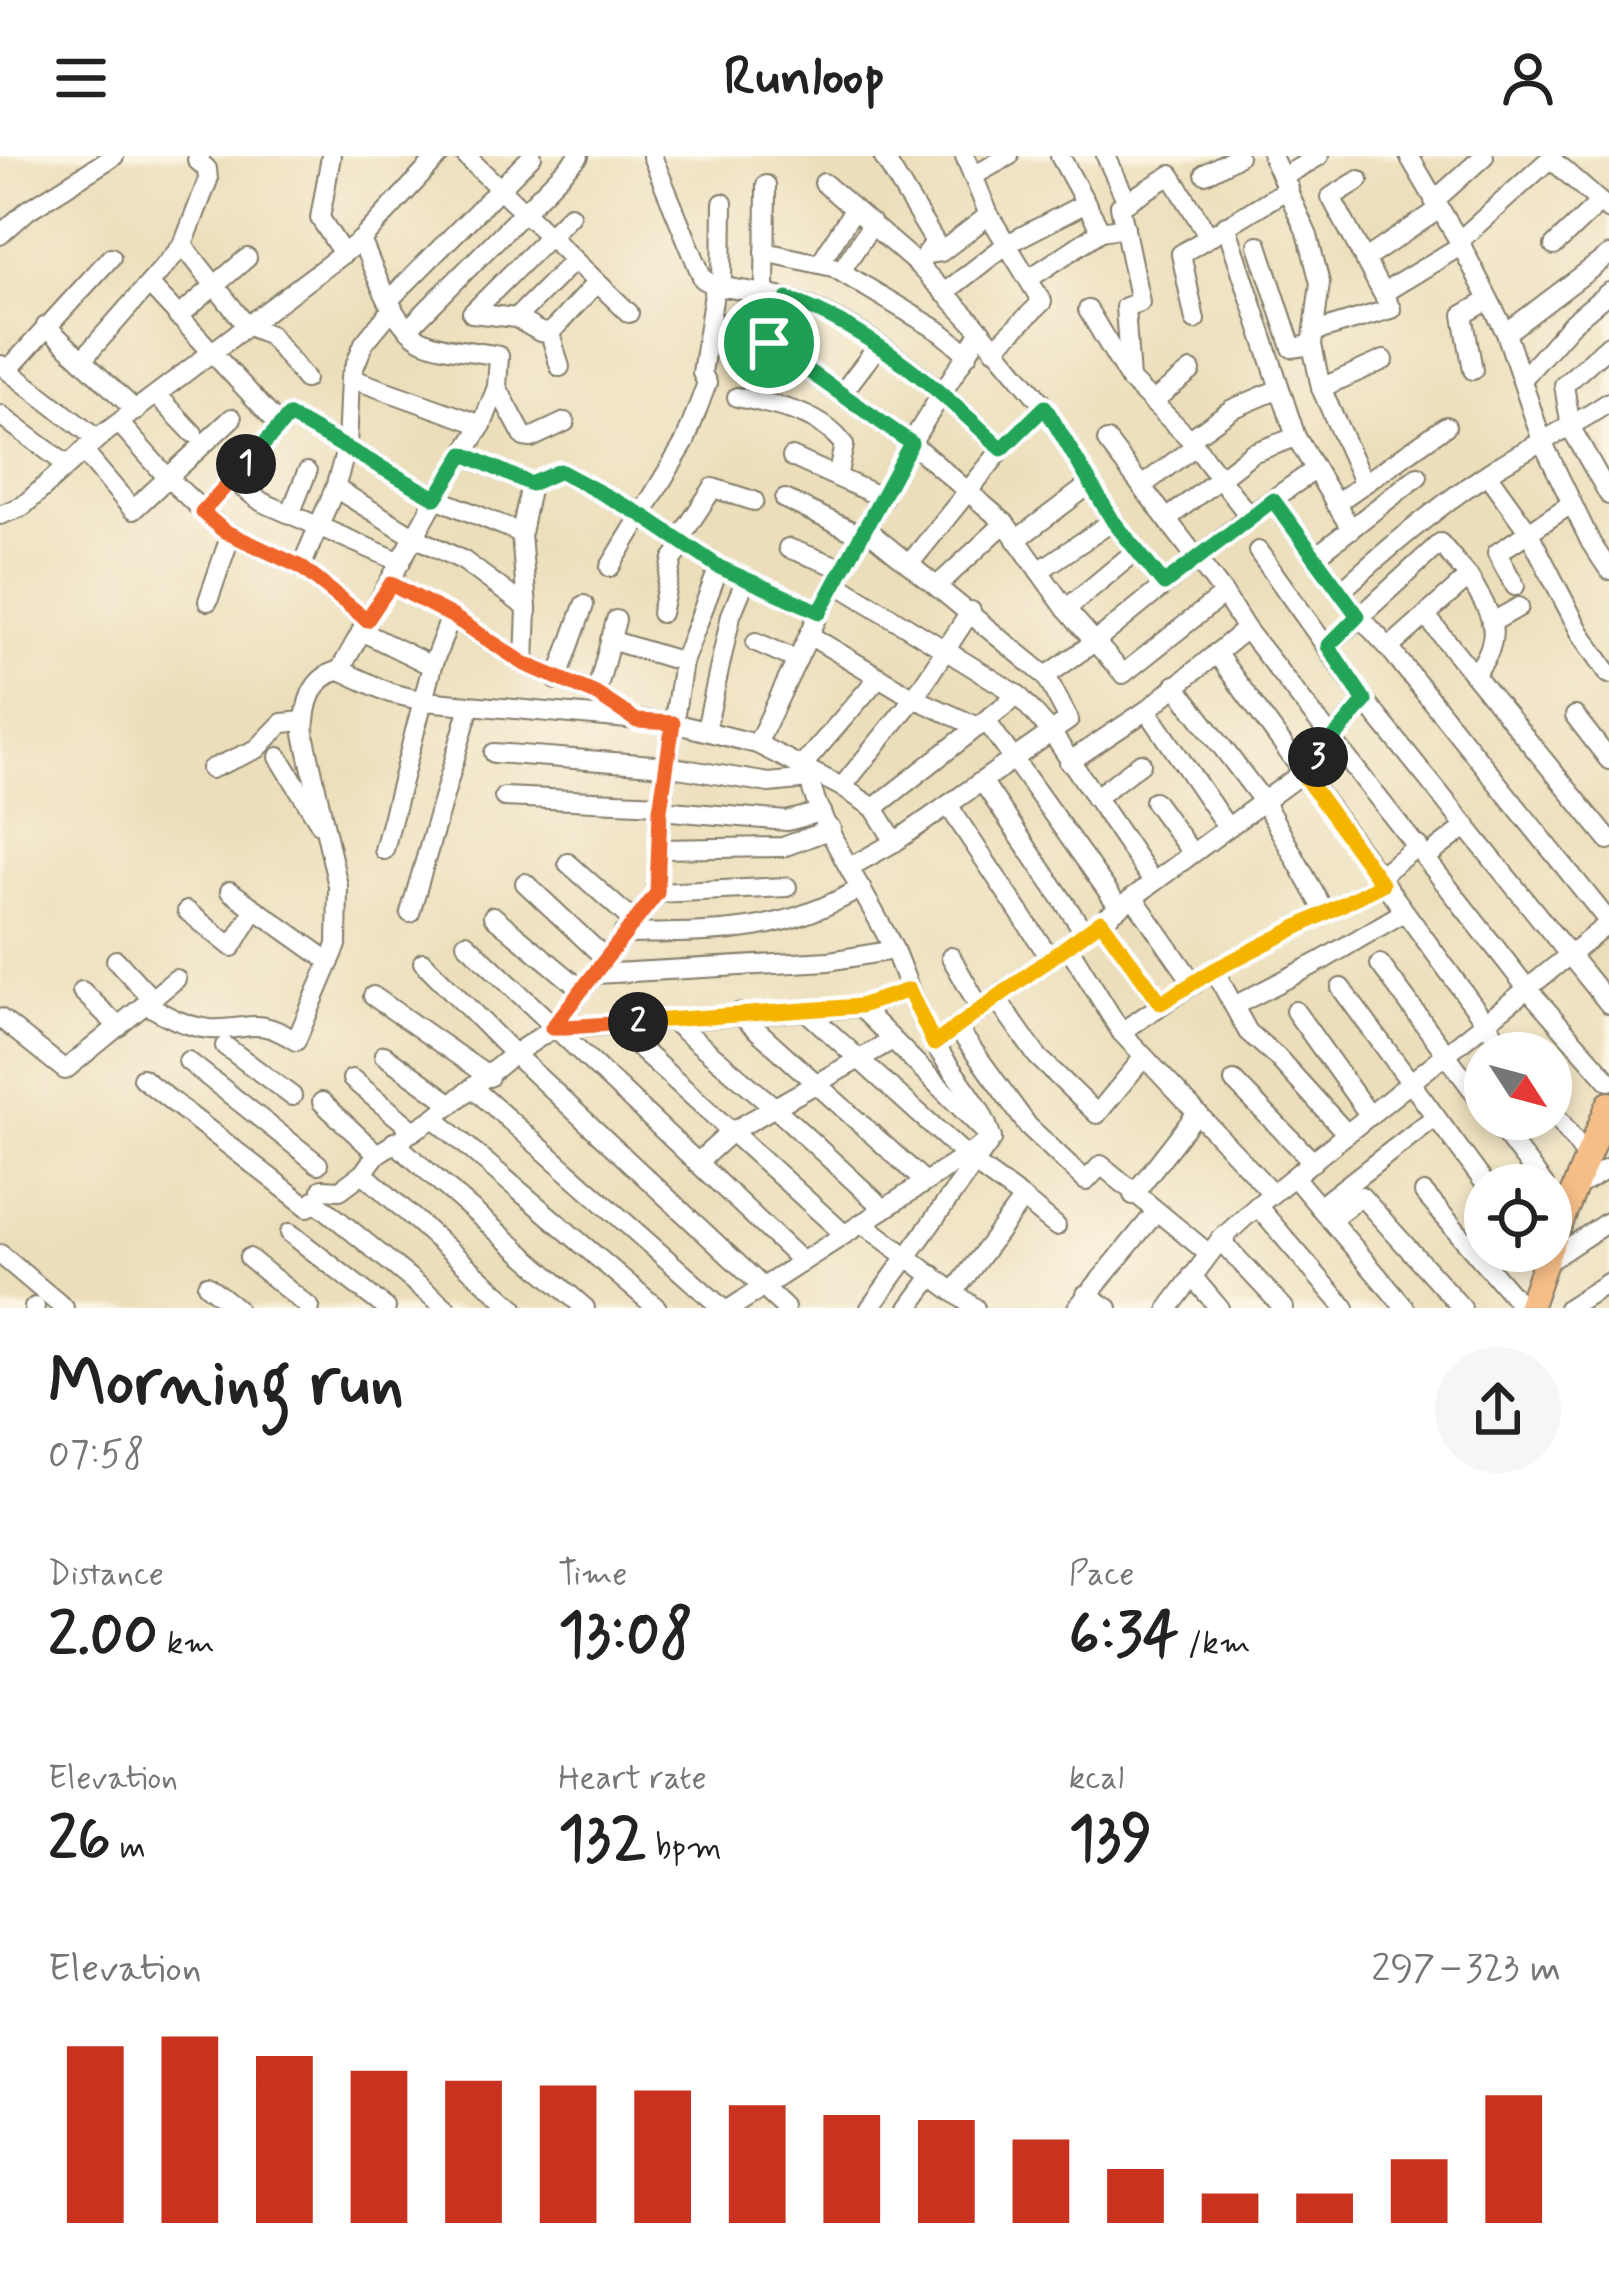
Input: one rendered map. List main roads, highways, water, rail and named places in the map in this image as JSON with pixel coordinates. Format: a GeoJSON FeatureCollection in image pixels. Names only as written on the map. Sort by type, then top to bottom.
{"type":"FeatureCollection","features":[{"type":"Feature","properties":{"kind":"main road"},"geometry":{"type":"LineString","coordinates":[[1572,1190],[1598,1163],[1609,1104]]}},
{"type":"Feature","properties":{"kind":"main road"},"geometry":{"type":"LineString","coordinates":[[1526,1308],[1538,1272]]}}]}
